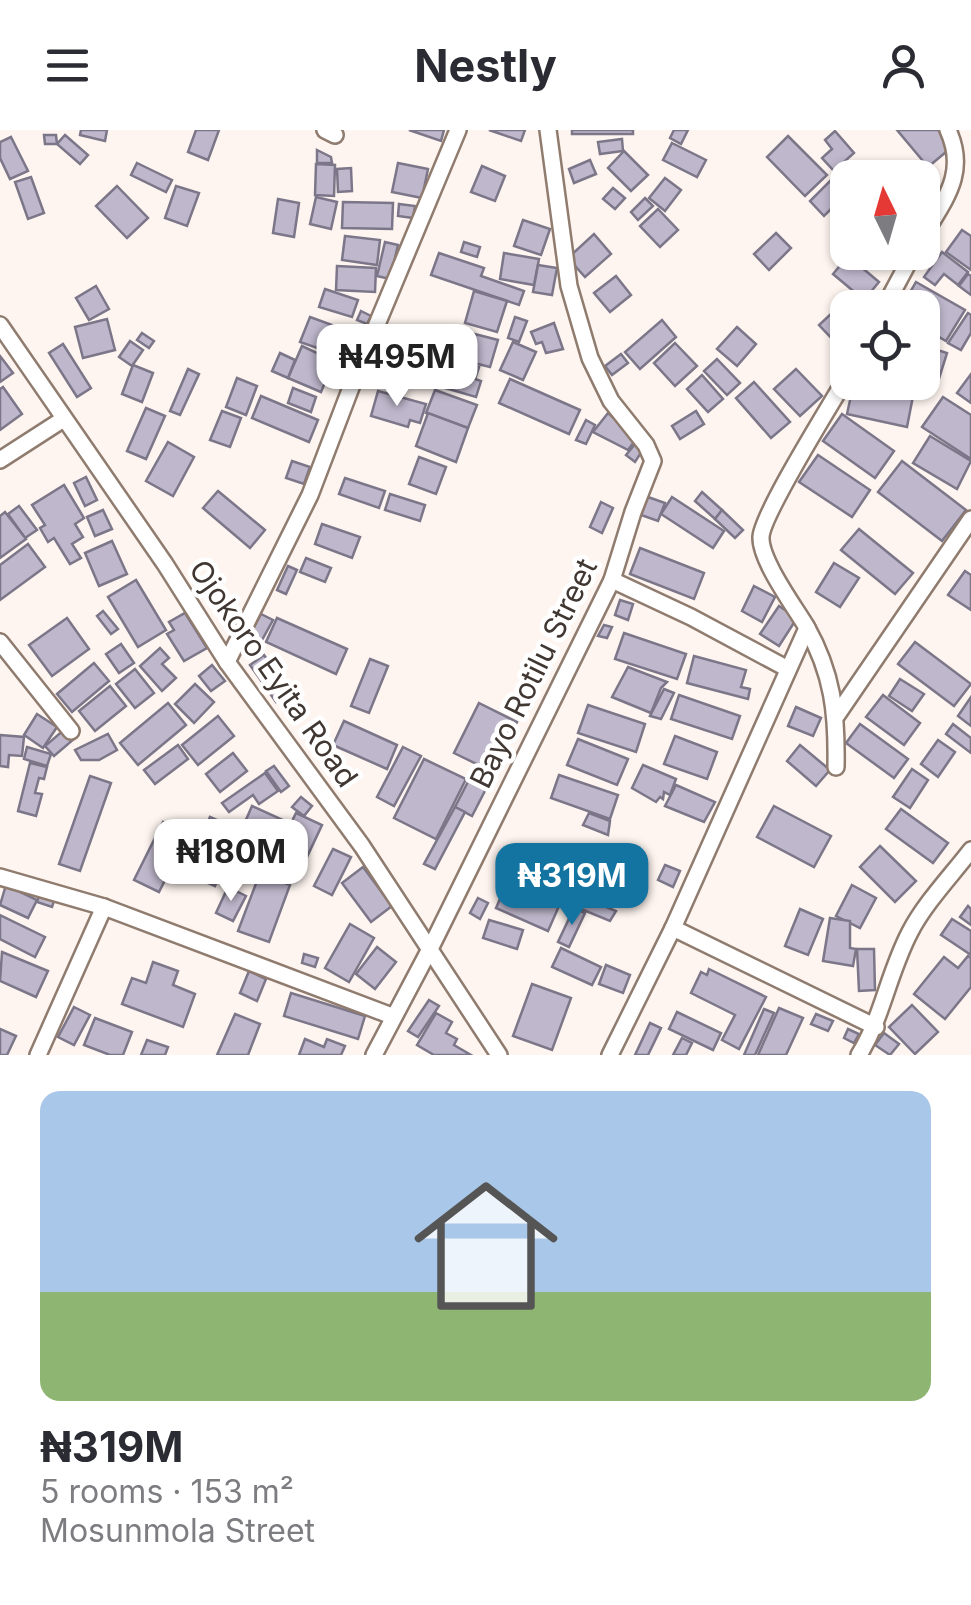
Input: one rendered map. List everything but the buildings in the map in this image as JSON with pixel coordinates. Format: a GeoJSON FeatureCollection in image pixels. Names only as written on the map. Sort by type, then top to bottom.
{"type":"FeatureCollection","features":[{"type":"Feature","properties":{"kind":"street"},"geometry":{"type":"LineString","coordinates":[[227,662],[310,495],[458,130]]}},
{"type":"Feature","properties":{"kind":"street","name":"Bayo Rotilu Street"},"geometry":{"type":"LineString","coordinates":[[374,1055],[612,580],[632,512],[654,461],[611,401],[584,337],[569,286],[548,130]]}},
{"type":"Feature","properties":{"kind":"street"},"geometry":{"type":"LineString","coordinates":[[940,211],[964,176],[948,130]]}},
{"type":"Feature","properties":{"kind":"street","name":"Ojokoro Eyita Road"},"geometry":{"type":"LineString","coordinates":[[0,326],[227,662],[362,846],[499,1055]]}},
{"type":"Feature","properties":{"kind":"street"},"geometry":{"type":"LineString","coordinates":[[834,400],[770,511],[761,536],[774,572],[806,628],[830,683],[838,715],[836,766]]}},
{"type":"Feature","properties":{"kind":"street"},"geometry":{"type":"LineString","coordinates":[[0,460],[62,420]]}},
{"type":"Feature","properties":{"kind":"street"},"geometry":{"type":"LineString","coordinates":[[838,715],[971,519]]}},
{"type":"Feature","properties":{"kind":"street"},"geometry":{"type":"LineString","coordinates":[[612,580],[788,669]]}},
{"type":"Feature","properties":{"kind":"street"},"geometry":{"type":"LineString","coordinates":[[610,1055],[673,928],[806,628]]}},
{"type":"Feature","properties":{"kind":"street"},"geometry":{"type":"LineString","coordinates":[[0,642],[72,731]]}},
{"type":"Feature","properties":{"kind":"street"},"geometry":{"type":"LineString","coordinates":[[859,1055],[876,1027],[894,967],[912,928],[971,850]]}},
{"type":"Feature","properties":{"kind":"street"},"geometry":{"type":"LineString","coordinates":[[0,877],[104,908],[392,1016]]}},
{"type":"Feature","properties":{"kind":"street"},"geometry":{"type":"LineString","coordinates":[[38,1055],[104,908]]}},
{"type":"Feature","properties":{"kind":"street"},"geometry":{"type":"LineString","coordinates":[[673,928],[876,1027]]}}]}
